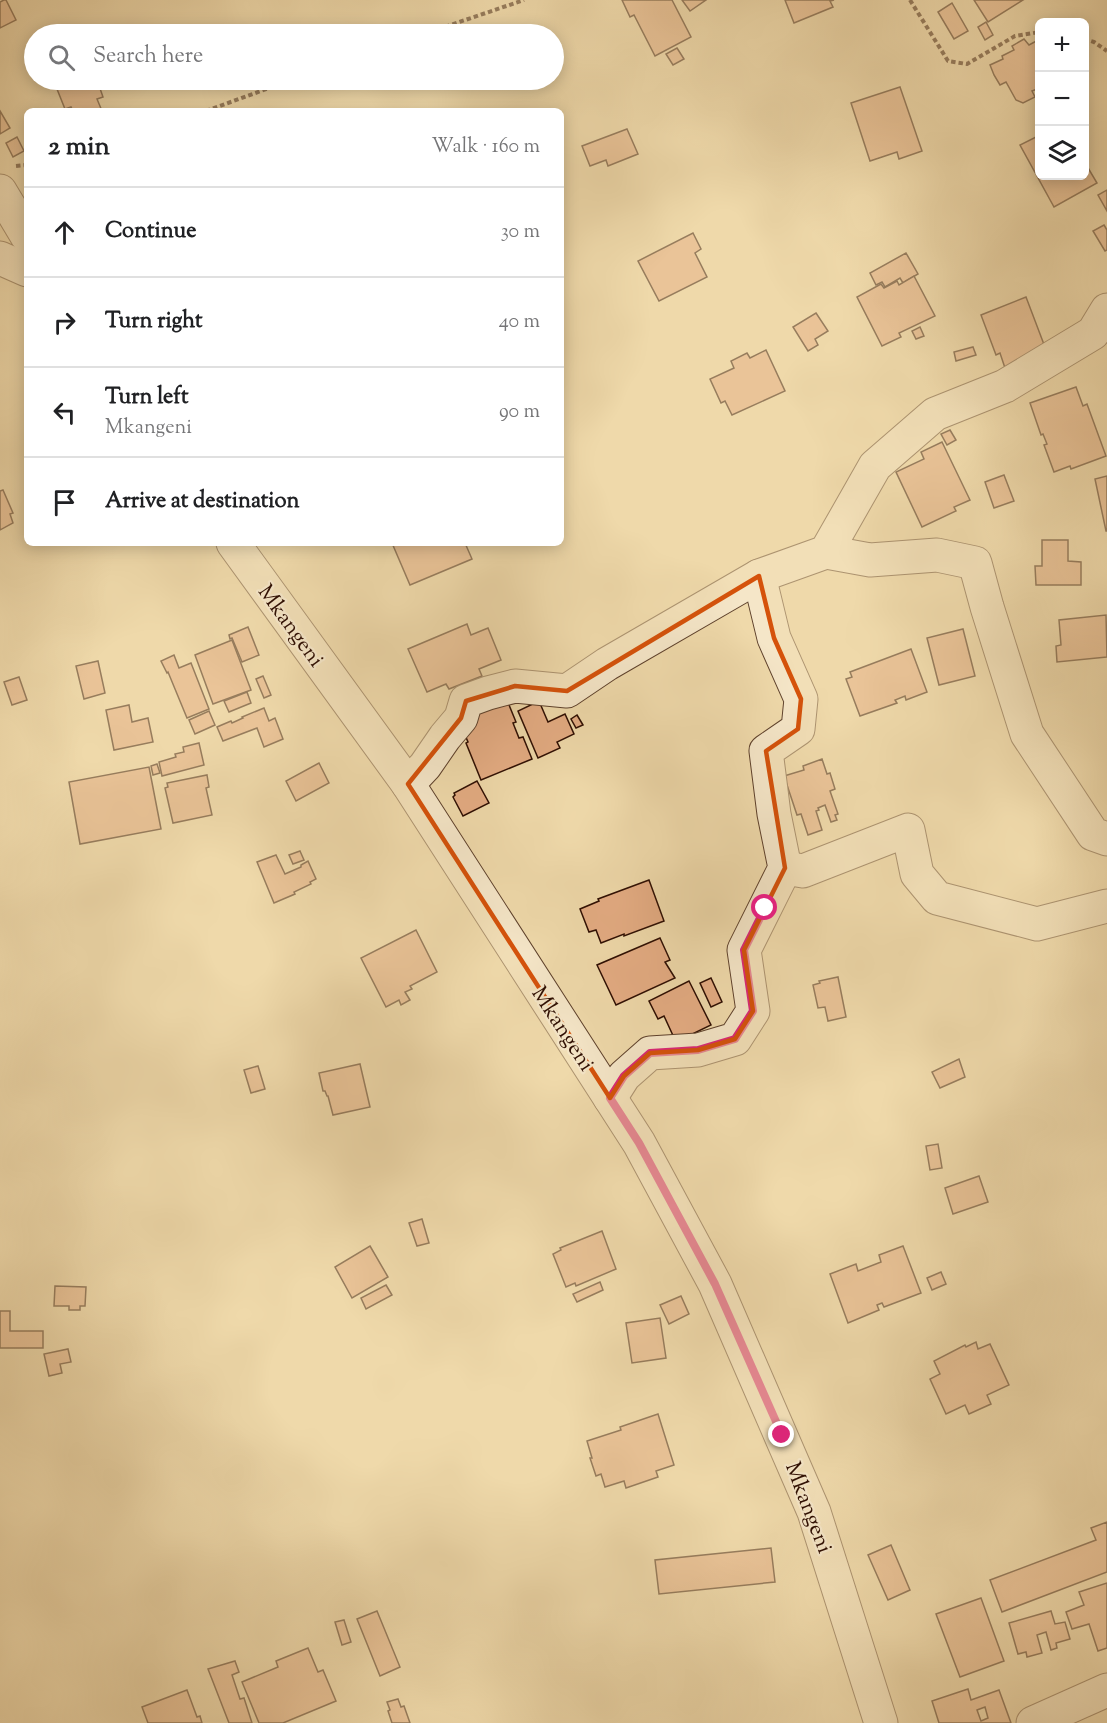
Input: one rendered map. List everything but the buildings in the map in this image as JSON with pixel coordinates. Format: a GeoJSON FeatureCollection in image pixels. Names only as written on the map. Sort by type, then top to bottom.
{"type":"FeatureCollection","features":[{"type":"Feature","properties":{"kind":"street"},"geometry":{"type":"LineString","coordinates":[[0,191],[24,231]]}},
{"type":"Feature","properties":{"kind":"street"},"geometry":{"type":"LineString","coordinates":[[0,258],[24,269]]}},
{"type":"Feature","properties":{"kind":"street"},"geometry":{"type":"LineString","coordinates":[[826,552],[875,466],[935,414],[1005,386],[1093,333],[1107,310]]}},
{"type":"Feature","properties":{"kind":"street","name":"Mkangeni"},"geometry":{"type":"LineString","coordinates":[[235,546],[408,784],[639,1143],[715,1284],[814,1512],[881,1723]]}},
{"type":"Feature","properties":{"kind":"street"},"geometry":{"type":"LineString","coordinates":[[408,784],[425,766],[461,717],[466,701],[515,686],[567,691],[607,664],[759,576],[826,552],[870,560],[937,555],[975,563],[1027,734],[1093,834],[1107,839]]}},
{"type":"Feature","properties":{"kind":"street"},"geometry":{"type":"LineString","coordinates":[[610,1098],[624,1076],[650,1053],[698,1050],[735,1039],[753,1011],[744,950],[785,868],[774,814],[766,751],[798,729],[801,699],[774,638],[759,576]]}},
{"type":"Feature","properties":{"kind":"street"},"geometry":{"type":"LineString","coordinates":[[785,868],[803,871],[908,830],[917,874],[938,898],[1037,924],[1107,906]]}},
{"type":"Feature","properties":{"kind":"street"},"geometry":{"type":"LineString","coordinates":[[1033,1723],[1107,1690]]}},
{"type":"Feature","properties":{"kind":"path"},"geometry":{"type":"LineString","coordinates":[[453,24],[524,0]]}},
{"type":"Feature","properties":{"kind":"path"},"geometry":{"type":"LineString","coordinates":[[910,0],[948,62],[967,64],[1016,36],[1035,33]]}},
{"type":"Feature","properties":{"kind":"path"},"geometry":{"type":"LineString","coordinates":[[1089,40],[1107,51]]}},
{"type":"Feature","properties":{"kind":"path"},"geometry":{"type":"LineString","coordinates":[[214,108],[264,90]]}},
{"type":"Feature","properties":{"kind":"highlighted area"},"geometry":{"type":"Polygon","coordinates":[[[759,576],[774,638],[801,699],[798,729],[766,751],[785,868],[744,950],[753,1011],[735,1039],[698,1050],[650,1053],[624,1076],[610,1098],[408,784],[461,718],[466,701],[515,686],[567,691],[759,576]]]}},
{"type":"Feature","properties":{"kind":"route"},"geometry":{"type":"LineString","coordinates":[[765,908],[744,950],[753,1011],[735,1039],[698,1050],[650,1053],[624,1076],[610,1098],[639,1143],[715,1284],[782,1435]]}}]}
